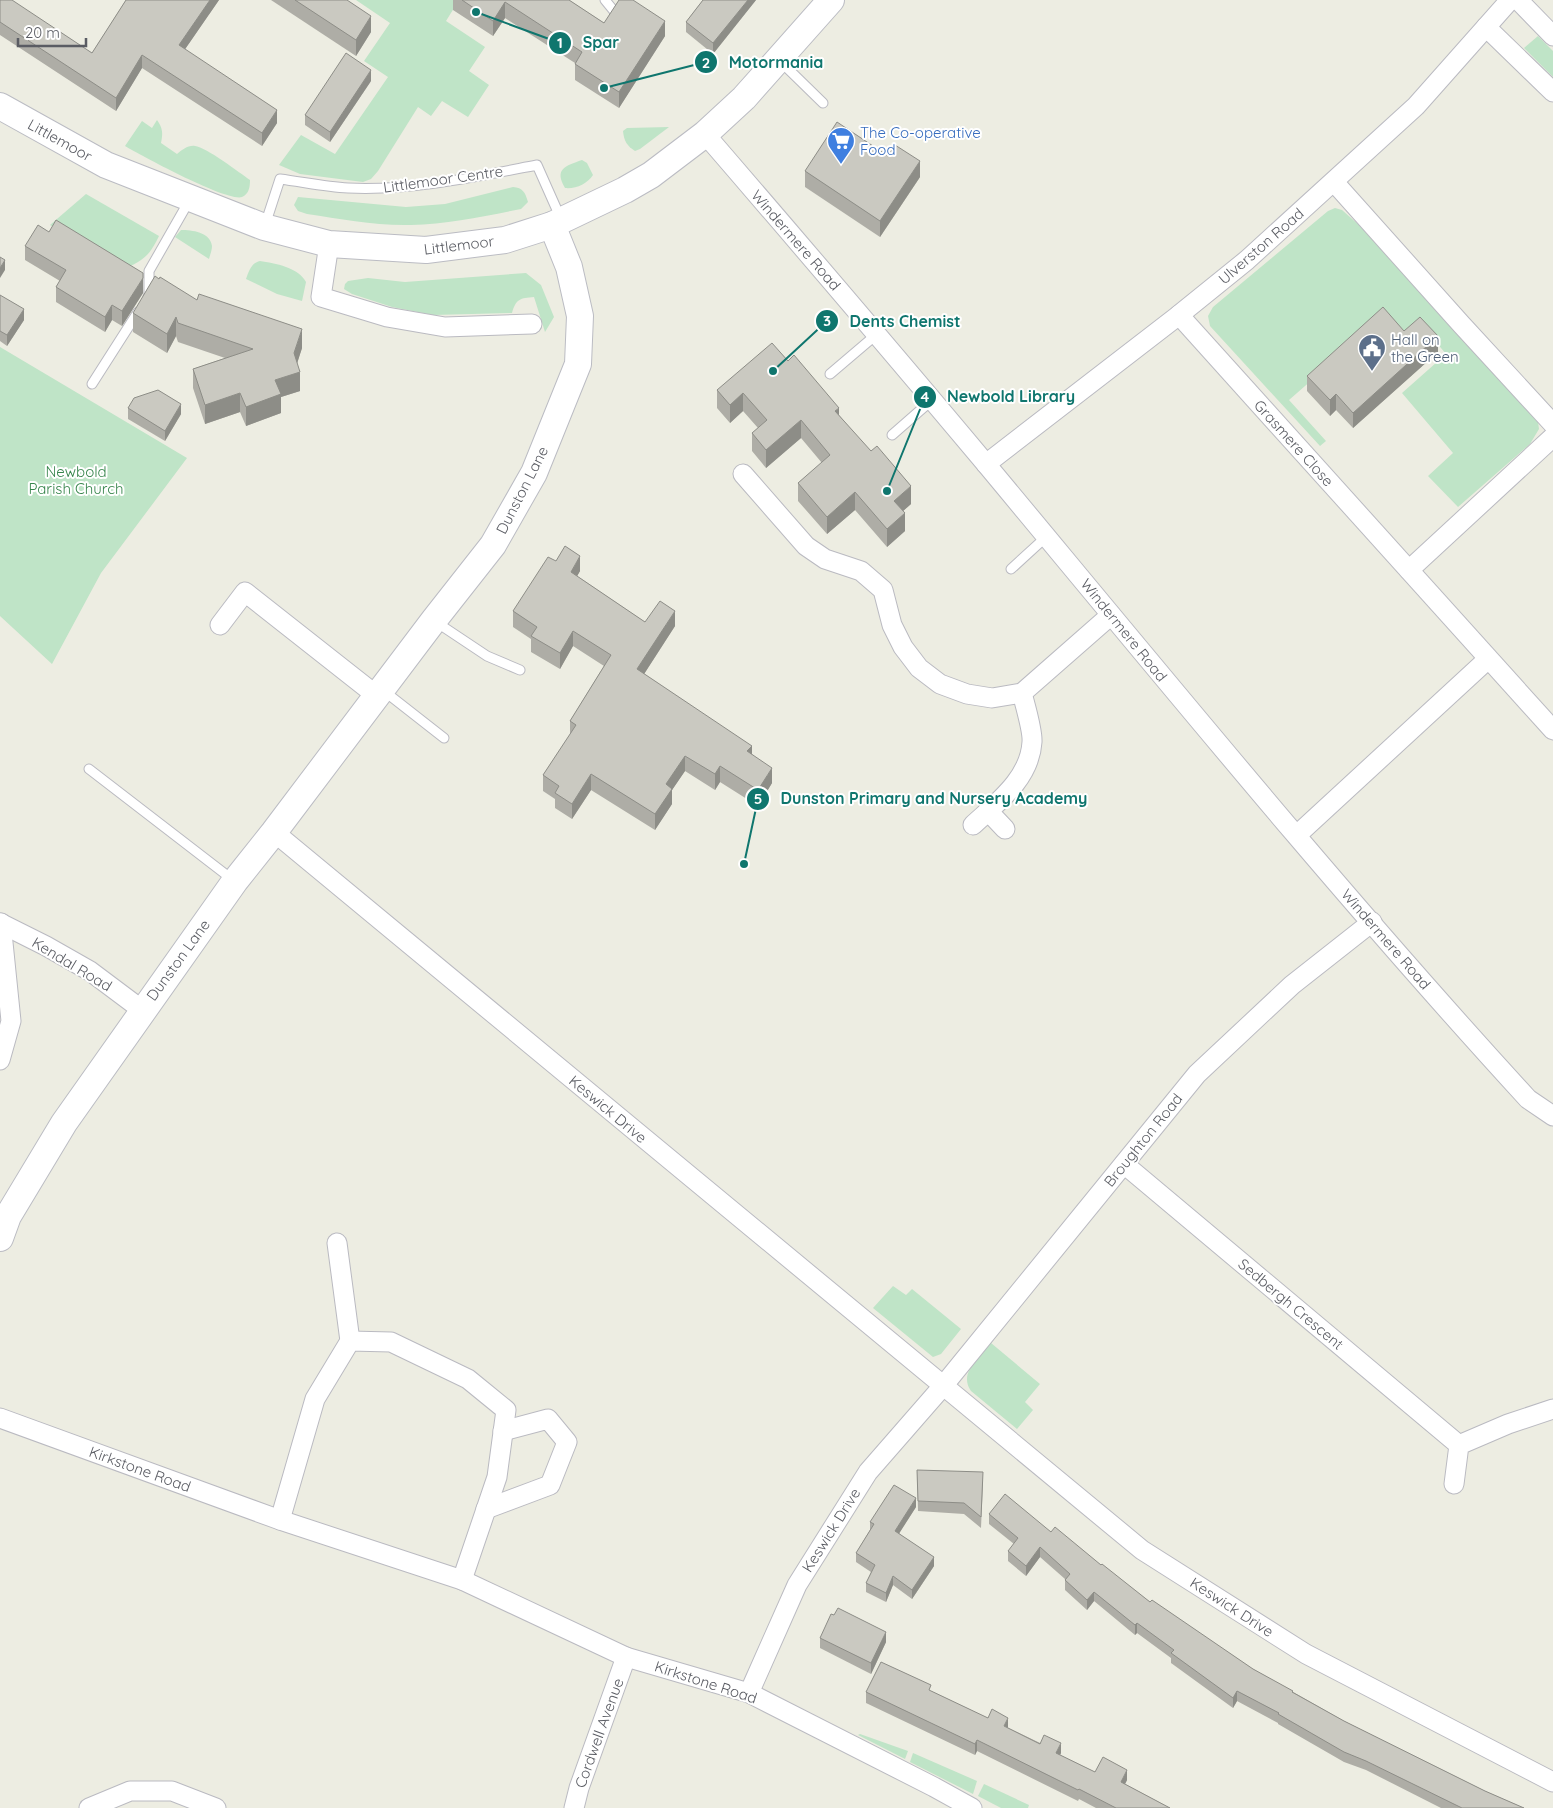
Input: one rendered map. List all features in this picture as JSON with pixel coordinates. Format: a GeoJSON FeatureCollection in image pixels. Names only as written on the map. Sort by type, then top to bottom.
{"type":"FeatureCollection","features":[{"type":"Feature","properties":{"kind":"street","name":"Littlemoor"},"geometry":{"type":"LineString","coordinates":[[0,106],[106,165],[264,228],[329,244],[426,250],[505,240],[557,223],[639,182],[704,134],[744,98],[780,60],[831,0]]}},
{"type":"Feature","properties":{"kind":"street","name":"Ulverston Road"},"geometry":{"type":"LineString","coordinates":[[986,464],[1247,260],[1416,106],[1510,0]]}},
{"type":"Feature","properties":{"kind":"street"},"geometry":{"type":"LineString","coordinates":[[1518,0],[1553,36]]}},
{"type":"Feature","properties":{"kind":"street"},"geometry":{"type":"LineString","coordinates":[[1486,27],[1553,92]]}},
{"type":"Feature","properties":{"kind":"street","name":"Windermere Road"},"geometry":{"type":"LineString","coordinates":[[704,134],[877,334],[1165,681],[1372,922],[1528,1099],[1553,1116]]}},
{"type":"Feature","properties":{"kind":"street"},"geometry":{"type":"LineString","coordinates":[[1334,182],[1553,424]]}},
{"type":"Feature","properties":{"kind":"street","name":"Dunston Lane"},"geometry":{"type":"LineString","coordinates":[[0,1238],[8,1216],[64,1123],[142,1010],[235,881],[493,545],[534,472],[578,364],[580,316],[557,223]]}},
{"type":"Feature","properties":{"kind":"street"},"geometry":{"type":"LineString","coordinates":[[329,244],[321,297],[387,317],[445,327],[532,324]]}},
{"type":"Feature","properties":{"kind":"street","name":"Grasmere Close"},"geometry":{"type":"LineString","coordinates":[[1179,315],[1553,730]]}},
{"type":"Feature","properties":{"kind":"street"},"geometry":{"type":"LineString","coordinates":[[1409,570],[1553,437]]}},
{"type":"Feature","properties":{"kind":"street"},"geometry":{"type":"LineString","coordinates":[[743,474],[806,546],[825,559],[861,571],[882,590],[892,625],[903,647],[919,668],[940,684],[967,694],[992,698],[1022,693],[1111,614]]}},
{"type":"Feature","properties":{"kind":"street"},"geometry":{"type":"LineString","coordinates":[[220,625],[245,592],[379,692]]}},
{"type":"Feature","properties":{"kind":"street"},"geometry":{"type":"LineString","coordinates":[[1297,835],[1488,659]]}},
{"type":"Feature","properties":{"kind":"street"},"geometry":{"type":"LineString","coordinates":[[973,825],[1016,783],[1028,764],[1033,741],[1022,693]]}},
{"type":"Feature","properties":{"kind":"street"},"geometry":{"type":"LineString","coordinates":[[988,811],[1005,829]]}},
{"type":"Feature","properties":{"kind":"street","name":"Keswick Drive"},"geometry":{"type":"LineString","coordinates":[[274,832],[1142,1550],[1306,1654],[1553,1782]]}},
{"type":"Feature","properties":{"kind":"street","name":"Broughton Road"},"geometry":{"type":"LineString","coordinates":[[943,1386],[1197,1074],[1292,985],[1372,922]]}},
{"type":"Feature","properties":{"kind":"street"},"geometry":{"type":"LineString","coordinates":[[0,923],[11,1021],[0,1060]]}},
{"type":"Feature","properties":{"kind":"street","name":"Kendal Road"},"geometry":{"type":"LineString","coordinates":[[0,923],[90,971],[142,1010]]}},
{"type":"Feature","properties":{"kind":"street","name":"Sedbergh Crescent"},"geometry":{"type":"LineString","coordinates":[[1124,1164],[1459,1445]]}},
{"type":"Feature","properties":{"kind":"street"},"geometry":{"type":"LineString","coordinates":[[280,1520],[315,1399],[350,1340],[337,1243]]}},
{"type":"Feature","properties":{"kind":"street"},"geometry":{"type":"LineString","coordinates":[[350,1340],[391,1342],[468,1379],[506,1410],[496,1476],[462,1580]]}},
{"type":"Feature","properties":{"kind":"street","name":"Keswick Drive"},"geometry":{"type":"LineString","coordinates":[[749,1693],[797,1585],[868,1472],[943,1386]]}},
{"type":"Feature","properties":{"kind":"street"},"geometry":{"type":"LineString","coordinates":[[1454,1484],[1459,1445],[1508,1424],[1553,1409]]}},
{"type":"Feature","properties":{"kind":"street","name":"Kirkstone Road"},"geometry":{"type":"LineString","coordinates":[[0,1418],[280,1520],[462,1580],[626,1658],[749,1693],[972,1808]]}},
{"type":"Feature","properties":{"kind":"street"},"geometry":{"type":"LineString","coordinates":[[486,1509],[550,1485],[567,1442],[548,1419],[503,1430]]}},
{"type":"Feature","properties":{"kind":"street","name":"Cordwell Avenue"},"geometry":{"type":"LineString","coordinates":[[574,1808],[579,1788],[626,1658]]}},
{"type":"Feature","properties":{"kind":"street"},"geometry":{"type":"LineString","coordinates":[[89,1808],[130,1791],[172,1791],[216,1808]]}},
{"type":"Feature","properties":{"kind":"lane"},"geometry":{"type":"LineString","coordinates":[[605,0],[614,11]]}},
{"type":"Feature","properties":{"kind":"lane"},"geometry":{"type":"LineString","coordinates":[[780,60],[823,103]]}},
{"type":"Feature","properties":{"kind":"lane","name":"Littlemoor Centre"},"geometry":{"type":"LineString","coordinates":[[264,228],[280,179],[347,188],[400,188],[467,179],[537,165],[557,223]]}},
{"type":"Feature","properties":{"kind":"lane"},"geometry":{"type":"LineString","coordinates":[[92,384],[149,295],[149,271],[190,198]]}},
{"type":"Feature","properties":{"kind":"lane"},"geometry":{"type":"LineString","coordinates":[[830,374],[877,334]]}},
{"type":"Feature","properties":{"kind":"lane"},"geometry":{"type":"LineString","coordinates":[[892,436],[932,400]]}},
{"type":"Feature","properties":{"kind":"lane"},"geometry":{"type":"LineString","coordinates":[[1011,569],[1046,537]]}},
{"type":"Feature","properties":{"kind":"lane"},"geometry":{"type":"LineString","coordinates":[[434,620],[487,656],[520,670]]}},
{"type":"Feature","properties":{"kind":"lane"},"geometry":{"type":"LineString","coordinates":[[379,692],[444,738]]}},
{"type":"Feature","properties":{"kind":"lane"},"geometry":{"type":"LineString","coordinates":[[89,769],[235,881]]}},
{"type":"Feature","properties":{"kind":"green space"},"geometry":{"type":"Polygon","coordinates":[[[356,0],[459,0],[446,21],[485,47],[469,71],[489,85],[468,117],[442,101],[431,116],[418,107],[371,179],[363,182],[300,174],[279,165],[301,135],[335,154],[388,77],[364,61],[390,23],[356,0]]]}},
{"type":"Feature","properties":{"kind":"green space"},"geometry":{"type":"Polygon","coordinates":[[[1538,36],[1553,51],[1553,77],[1524,48],[1538,36]]]}},
{"type":"Feature","properties":{"kind":"green space"},"geometry":{"type":"Polygon","coordinates":[[[157,120],[162,131],[161,143],[177,154],[185,148],[195,146],[215,155],[250,180],[248,192],[242,197],[233,197],[220,193],[184,177],[125,146],[142,121],[152,128],[157,120]]]}},
{"type":"Feature","properties":{"kind":"green space"},"geometry":{"type":"Polygon","coordinates":[[[669,127],[635,151],[626,143],[624,138],[623,131],[627,128],[669,127]]]}},
{"type":"Feature","properties":{"kind":"green space"},"geometry":{"type":"Polygon","coordinates":[[[582,160],[587,163],[593,175],[581,185],[565,188],[561,172],[566,166],[582,160]]]}},
{"type":"Feature","properties":{"kind":"green space"},"geometry":{"type":"Polygon","coordinates":[[[513,187],[519,188],[525,193],[528,202],[521,209],[439,223],[411,225],[346,220],[307,214],[298,211],[294,205],[298,197],[406,207],[445,204],[513,187]]]}},
{"type":"Feature","properties":{"kind":"green space"},"geometry":{"type":"Polygon","coordinates":[[[86,194],[159,236],[145,257],[124,269],[50,225],[86,194]]]}},
{"type":"Feature","properties":{"kind":"green space"},"geometry":{"type":"Polygon","coordinates":[[[1335,208],[1342,210],[1359,225],[1538,422],[1539,429],[1530,444],[1458,507],[1428,476],[1453,453],[1402,393],[1446,354],[1420,323],[1404,339],[1385,316],[1289,400],[1326,441],[1320,446],[1210,326],[1208,316],[1213,307],[1328,211],[1335,208]]]}},
{"type":"Feature","properties":{"kind":"green space"},"geometry":{"type":"Polygon","coordinates":[[[181,230],[195,231],[211,241],[212,246],[209,259],[175,237],[181,230]]]}},
{"type":"Feature","properties":{"kind":"green space"},"geometry":{"type":"Polygon","coordinates":[[[260,261],[286,267],[303,277],[306,282],[302,301],[277,294],[246,279],[252,265],[260,261]]]}},
{"type":"Feature","properties":{"kind":"green space"},"geometry":{"type":"Polygon","coordinates":[[[526,273],[541,285],[554,317],[545,332],[534,297],[519,300],[512,313],[433,315],[392,307],[352,294],[344,289],[348,281],[368,278],[405,282],[526,273]]]}},
{"type":"Feature","properties":{"kind":"green space","name":"Newbold Parish Church"},"geometry":{"type":"Polygon","coordinates":[[[0,347],[187,458],[101,573],[52,664],[0,616],[0,347]]]}},
{"type":"Feature","properties":{"kind":"green space"},"geometry":{"type":"Polygon","coordinates":[[[893,1286],[906,1295],[912,1289],[961,1329],[941,1354],[933,1357],[873,1308],[893,1286]]]}},
{"type":"Feature","properties":{"kind":"green space"},"geometry":{"type":"Polygon","coordinates":[[[991,1343],[1040,1384],[1025,1402],[1033,1410],[1017,1429],[971,1391],[968,1384],[967,1378],[972,1365],[991,1343]]]}},
{"type":"Feature","properties":{"kind":"green space"},"geometry":{"type":"Polygon","coordinates":[[[860,1734],[908,1751],[905,1759],[858,1735],[860,1734]]]}},
{"type":"Feature","properties":{"kind":"green space"},"geometry":{"type":"Polygon","coordinates":[[[913,1753],[977,1781],[973,1794],[910,1762],[913,1753]]]}},
{"type":"Feature","properties":{"kind":"green space"},"geometry":{"type":"Polygon","coordinates":[[[984,1784],[1029,1805],[1028,1808],[1001,1808],[978,1796],[984,1784]]]}},
{"type":"Feature","properties":{"kind":"building"},"geometry":{"type":"Polygon","coordinates":[[[0,0],[12,0],[92,53],[126,0],[210,0],[179,45],[277,110],[262,133],[142,55],[116,98],[0,22],[0,0]]]}},
{"type":"Feature","properties":{"kind":"building"},"geometry":{"type":"Polygon","coordinates":[[[295,0],[347,0],[371,16],[356,40],[295,0]]]}},
{"type":"Feature","properties":{"kind":"building"},"geometry":{"type":"Polygon","coordinates":[[[462,0],[569,0],[604,23],[619,0],[633,0],[665,21],[619,92],[575,64],[582,52],[505,2],[493,21],[462,0]]]}},
{"type":"Feature","properties":{"kind":"building"},"geometry":{"type":"Polygon","coordinates":[[[703,0],[748,0],[713,43],[686,22],[703,0]]]}},
{"type":"Feature","properties":{"kind":"building"},"geometry":{"type":"Polygon","coordinates":[[[346,53],[371,70],[330,132],[305,115],[346,53]]]}},
{"type":"Feature","properties":{"kind":"building"},"geometry":{"type":"Polygon","coordinates":[[[837,122],[888,156],[895,145],[920,161],[880,221],[805,171],[837,122]]]}},
{"type":"Feature","properties":{"kind":"building"},"geometry":{"type":"Polygon","coordinates":[[[56,220],[143,273],[143,278],[122,311],[112,305],[105,317],[56,287],[66,270],[25,246],[38,225],[49,232],[56,220]]]}},
{"type":"Feature","properties":{"kind":"building"},"geometry":{"type":"Polygon","coordinates":[[[0,257],[5,260],[0,268],[0,257]]]}},
{"type":"Feature","properties":{"kind":"building"},"geometry":{"type":"Polygon","coordinates":[[[155,276],[159,279],[160,277],[197,300],[199,294],[302,329],[294,353],[300,372],[275,380],[281,394],[246,407],[240,393],[205,405],[193,369],[253,349],[178,323],[176,317],[167,334],[133,313],[155,276]]]}},
{"type":"Feature","properties":{"kind":"building"},"geometry":{"type":"Polygon","coordinates":[[[0,295],[24,309],[7,335],[0,331],[0,295]]]}},
{"type":"Feature","properties":{"kind":"building","name":"Hall on the Green"},"geometry":{"type":"Polygon","coordinates":[[[1383,307],[1404,331],[1420,317],[1438,336],[1353,413],[1336,394],[1330,400],[1307,376],[1383,307]]]}},
{"type":"Feature","properties":{"kind":"building"},"geometry":{"type":"Polygon","coordinates":[[[772,343],[788,361],[794,355],[839,408],[835,411],[871,451],[877,446],[911,486],[894,501],[905,513],[887,529],[855,492],[827,517],[798,483],[830,455],[801,420],[766,450],[752,433],[767,420],[743,393],[730,405],[717,390],[772,343]]]}},
{"type":"Feature","properties":{"kind":"building"},"geometry":{"type":"Polygon","coordinates":[[[158,390],[181,404],[165,431],[128,408],[134,398],[158,390]]]}},
{"type":"Feature","properties":{"kind":"building"},"geometry":{"type":"Polygon","coordinates":[[[565,546],[580,556],[571,572],[645,622],[660,601],[675,611],[637,669],[752,746],[747,751],[772,768],[758,790],[720,766],[715,774],[685,756],[666,784],[672,789],[655,814],[591,774],[572,804],[555,793],[559,786],[543,775],[576,725],[570,721],[611,655],[573,631],[560,653],[531,636],[537,627],[513,611],[548,557],[556,561],[565,546]]]}},
{"type":"Feature","properties":{"kind":"building"},"geometry":{"type":"Polygon","coordinates":[[[917,1470],[983,1472],[981,1517],[964,1503],[918,1501],[917,1470]]]}},
{"type":"Feature","properties":{"kind":"building"},"geometry":{"type":"Polygon","coordinates":[[[894,1485],[916,1498],[895,1531],[934,1557],[912,1590],[893,1576],[886,1593],[866,1583],[875,1565],[856,1553],[874,1524],[870,1522],[894,1485]]]}},
{"type":"Feature","properties":{"kind":"building"},"geometry":{"type":"Polygon","coordinates":[[[1005,1494],[1051,1532],[1055,1527],[1150,1602],[1152,1600],[1253,1669],[1344,1721],[1485,1791],[1524,1808],[1462,1808],[1344,1752],[1279,1713],[1237,1691],[1233,1698],[1171,1653],[1174,1650],[1137,1623],[1135,1625],[1094,1592],[1087,1600],[1065,1580],[1070,1574],[1040,1547],[1026,1566],[1008,1551],[1018,1538],[989,1514],[1005,1494]]]}},
{"type":"Feature","properties":{"kind":"building"},"geometry":{"type":"Polygon","coordinates":[[[838,1608],[886,1632],[871,1663],[820,1638],[831,1614],[834,1615],[838,1608]]]}},
{"type":"Feature","properties":{"kind":"building"},"geometry":{"type":"Polygon","coordinates":[[[881,1662],[931,1685],[929,1690],[988,1718],[992,1709],[1008,1718],[1004,1726],[1040,1744],[1044,1735],[1061,1743],[1056,1753],[1095,1772],[1103,1757],[1127,1770],[1121,1782],[1170,1808],[1116,1808],[977,1740],[975,1744],[866,1692],[881,1662]]]}},
{"type":"Feature","properties":{"kind":"place","name":"Spar"},"geometry":{"type":"Point","coordinates":[476,12]}},
{"type":"Feature","properties":{"kind":"place","name":"Motormania"},"geometry":{"type":"Point","coordinates":[604,88]}},
{"type":"Feature","properties":{"kind":"place","name":"The Co-operative Food"},"geometry":{"type":"Point","coordinates":[841,165]}},
{"type":"Feature","properties":{"kind":"place","name":"Dents Chemist"},"geometry":{"type":"Point","coordinates":[773,371]}},
{"type":"Feature","properties":{"kind":"place","name":"Hall on the Green"},"geometry":{"type":"Point","coordinates":[1372,372]}},
{"type":"Feature","properties":{"kind":"place","name":"Newbold Library"},"geometry":{"type":"Point","coordinates":[887,491]}},
{"type":"Feature","properties":{"kind":"place","name":"Dunston Primary and Nursery Academy"},"geometry":{"type":"Point","coordinates":[744,864]}}]}
